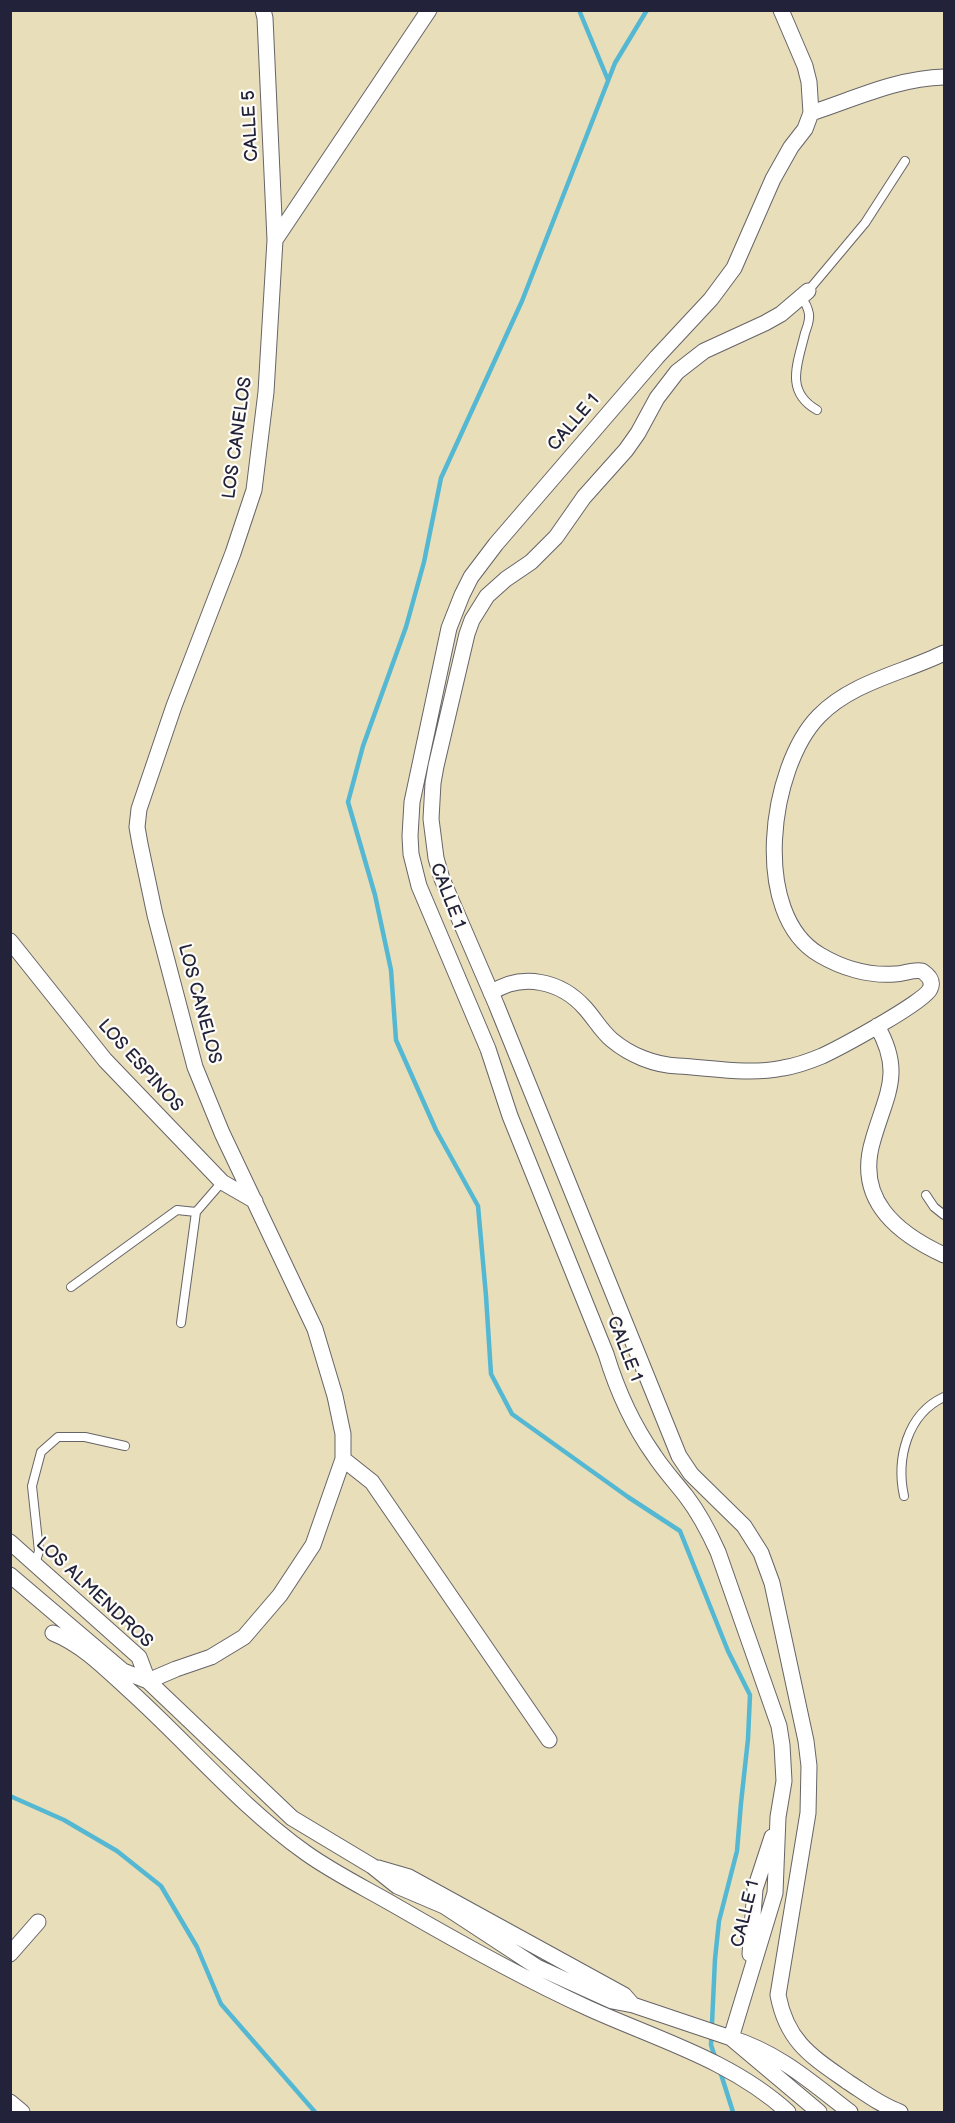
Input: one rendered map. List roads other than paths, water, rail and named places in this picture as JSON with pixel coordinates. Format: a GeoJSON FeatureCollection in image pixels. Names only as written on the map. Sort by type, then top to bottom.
{"type":"FeatureCollection","features":[{"type":"Feature","properties":{"kind":"street","name":"CALLE 5"},"geometry":{"type":"LineString","coordinates":[[263,10],[275,240]]}},
{"type":"Feature","properties":{"kind":"street"},"geometry":{"type":"LineString","coordinates":[[275,240],[429,10]]}},
{"type":"Feature","properties":{"kind":"street"},"geometry":{"type":"LineString","coordinates":[[782,10],[805,66],[810,90],[811,113],[910,81],[945,77]]}},
{"type":"Feature","properties":{"kind":"street","name":"CALLE 1"},"geometry":{"type":"LineString","coordinates":[[731,2038],[775,1893],[778,1817],[783,1790],[784,1763],[778,1726],[718,1552],[698,1513],[639,1433],[615,1381],[510,1116],[488,1049],[419,886],[411,854],[410,819],[449,628],[471,577],[496,544],[642,374],[723,284],[740,257],[772,179],[805,129],[811,113]]}},
{"type":"Feature","properties":{"kind":"street","name":"LOS CANELOS"},"geometry":{"type":"LineString","coordinates":[[148,1681],[211,1657],[244,1637],[280,1595],[313,1545],[343,1460],[343,1434],[335,1396],[315,1329],[222,1133],[195,1067],[155,915],[137,827],[140,809],[170,717],[229,563],[254,490],[266,392],[275,240]]}},
{"type":"Feature","properties":{"kind":"street"},"geometry":{"type":"LineString","coordinates":[[805,294],[781,314],[704,351],[677,372],[657,398],[632,441],[555,537],[531,562],[487,596],[472,620],[467,634],[436,766],[431,819],[436,858],[442,879],[491,993],[679,1456],[691,1474],[744,1526],[754,1539],[768,1568],[806,1741],[809,1766],[808,1813],[778,1995],[785,2021],[796,2041],[810,2056],[883,2106],[900,2112]]}},
{"type":"Feature","properties":{"kind":"street"},"geometry":{"type":"LineString","coordinates":[[491,993],[508,983],[518,981],[534,981],[551,986],[584,1006],[599,1028],[624,1049],[653,1062],[746,1072],[786,1068],[824,1055],[928,994],[931,980],[926,973],[917,970],[886,974],[857,970],[818,954],[800,939],[786,918],[776,881],[774,842],[777,817],[793,755],[800,741],[818,717],[838,700],[866,685],[945,653]]}},
{"type":"Feature","properties":{"kind":"street","name":"LOS ESPINOS"},"geometry":{"type":"LineString","coordinates":[[10,941],[105,1060],[222,1182],[255,1201]]}},
{"type":"Feature","properties":{"kind":"street"},"geometry":{"type":"LineString","coordinates":[[877,1026],[889,1055],[891,1077],[887,1100],[870,1154],[870,1178],[873,1189],[878,1202],[893,1223],[914,1239],[945,1255]]}},
{"type":"Feature","properties":{"kind":"street"},"geometry":{"type":"LineString","coordinates":[[343,1460],[372,1482],[549,1740]]}},
{"type":"Feature","properties":{"kind":"street","name":"LOS ALMENDROS"},"geometry":{"type":"LineString","coordinates":[[10,1542],[138,1657],[148,1681]]}},
{"type":"Feature","properties":{"kind":"street","name":"LOS ALMENDROS"},"geometry":{"type":"LineString","coordinates":[[10,1575],[123,1671],[148,1681]]}},
{"type":"Feature","properties":{"kind":"street"},"geometry":{"type":"LineString","coordinates":[[53,1633],[66,1638],[85,1651],[156,1715],[247,1806],[276,1831],[331,1870],[544,1987],[728,2069],[788,2112]]}},
{"type":"Feature","properties":{"kind":"street"},"geometry":{"type":"LineString","coordinates":[[148,1681],[292,1818],[372,1866],[397,1886],[444,1906],[537,1967],[612,2001],[633,2005],[759,2048],[782,2060],[850,2112]]}},
{"type":"Feature","properties":{"kind":"street"},"geometry":{"type":"LineString","coordinates":[[10,1954],[38,1922]]}},
{"type":"Feature","properties":{"kind":"street"},"geometry":{"type":"LineString","coordinates":[[731,2038],[819,2112]]}},
{"type":"Feature","properties":{"kind":"street"},"geometry":{"type":"LineString","coordinates":[[10,2102],[22,2112]]}},
{"type":"Feature","properties":{"kind":"lane"},"geometry":{"type":"LineString","coordinates":[[817,410],[810,406],[800,394],[795,379],[809,318],[805,294],[865,222],[905,161]]}},
{"type":"Feature","properties":{"kind":"lane"},"geometry":{"type":"LineString","coordinates":[[181,1323],[196,1212],[222,1182]]}},
{"type":"Feature","properties":{"kind":"lane"},"geometry":{"type":"LineString","coordinates":[[926,1195],[934,1207],[945,1215]]}},
{"type":"Feature","properties":{"kind":"lane"},"geometry":{"type":"LineString","coordinates":[[70,1287],[177,1210],[196,1212]]}},
{"type":"Feature","properties":{"kind":"lane"},"geometry":{"type":"LineString","coordinates":[[904,1496],[902,1461],[908,1437],[925,1411],[945,1397]]}},
{"type":"Feature","properties":{"kind":"lane"},"geometry":{"type":"LineString","coordinates":[[35,1564],[39,1551],[32,1486],[41,1452],[58,1437],[85,1437],[125,1446]]}},
{"type":"Feature","properties":{"kind":"waterway"},"geometry":{"type":"LineString","coordinates":[[579,10],[608,80]]}},
{"type":"Feature","properties":{"kind":"waterway"},"geometry":{"type":"LineString","coordinates":[[647,10],[615,63],[522,301],[441,478],[424,562],[406,627],[363,746],[348,802],[375,895],[391,970],[396,1040],[436,1130],[478,1206],[491,1374],[512,1414],[628,1497],[680,1531],[728,1651],[750,1695],[737,1851],[719,1921],[715,1959],[711,2045],[716,2060]]}},
{"type":"Feature","properties":{"kind":"waterway"},"geometry":{"type":"LineString","coordinates":[[10,1796],[64,1820],[117,1851],[161,1886],[197,1947],[221,2004],[315,2112]]}},
{"type":"Feature","properties":{"kind":"waterway"},"geometry":{"type":"LineString","coordinates":[[720,2071],[733,2112]]}}]}
